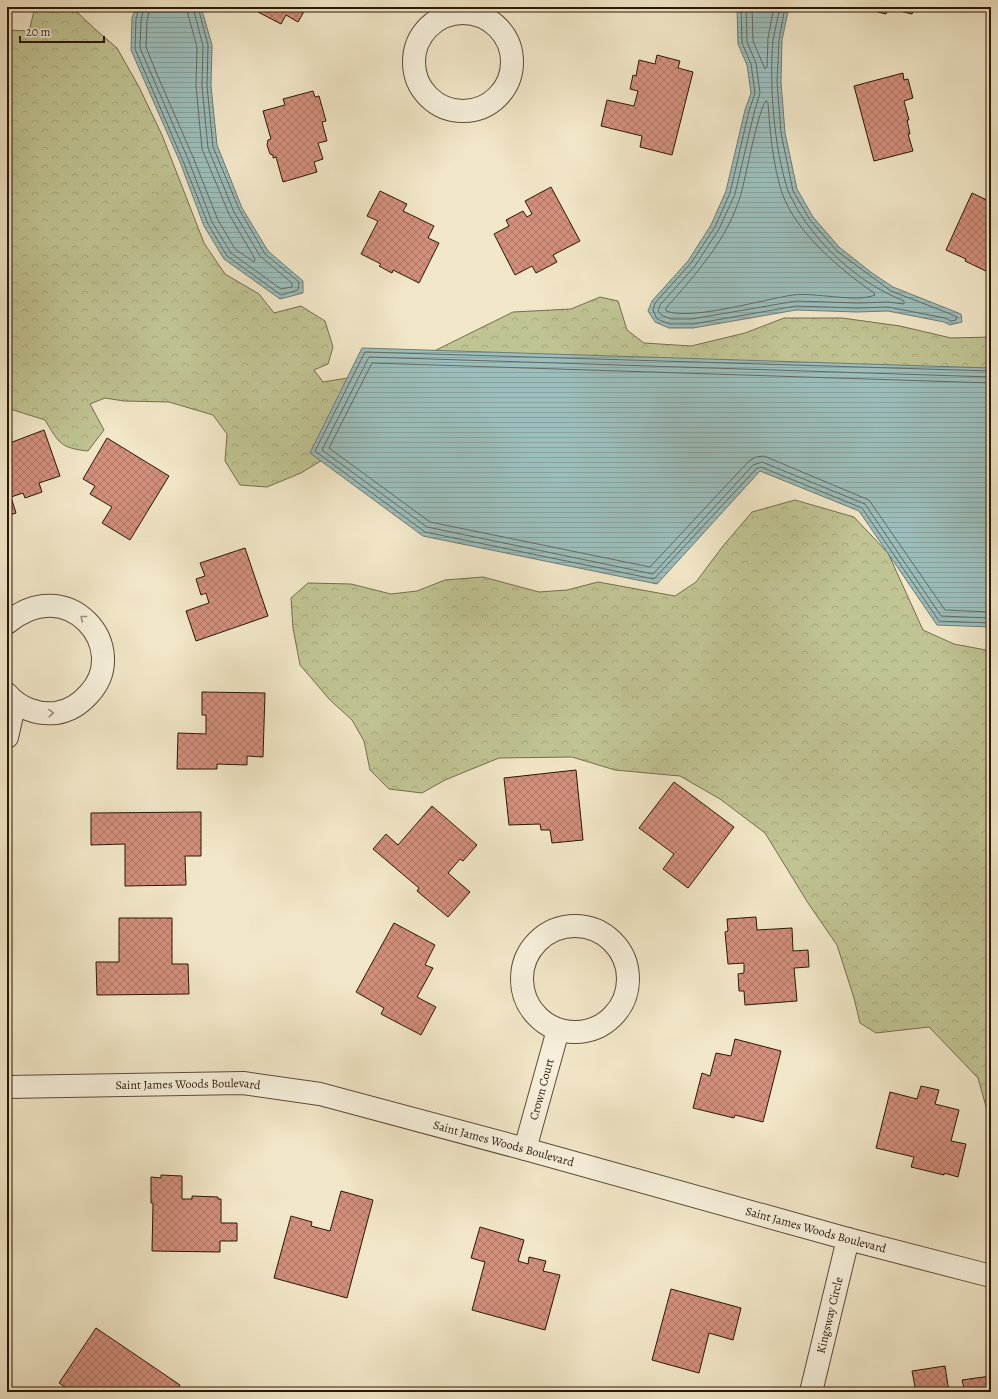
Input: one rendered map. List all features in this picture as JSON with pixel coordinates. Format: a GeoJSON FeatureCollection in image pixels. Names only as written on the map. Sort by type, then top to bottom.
{"type":"FeatureCollection","features":[{"type":"Feature","properties":{"kind":"street"},"geometry":{"type":"LineString","coordinates":[[460,10],[491,22],[503,34],[510,49],[512,66],[509,81],[500,95],[488,105],[473,111],[457,112],[442,107],[428,99],[419,86],[413,71],[414,54],[419,38],[429,26],[460,10]]}},
{"type":"Feature","properties":{"kind":"street"},"geometry":{"type":"LineString","coordinates":[[7,623],[22,612],[33,608],[39,606],[57,605],[74,611],[89,623],[98,638],[103,656],[101,674],[93,690],[81,703],[65,711],[48,714],[30,711],[11,698],[7,737]]}},
{"type":"Feature","properties":{"kind":"street"},"geometry":{"type":"LineString","coordinates":[[566,926],[584,926],[602,932],[616,943],[626,959],[630,976],[627,995],[619,1010],[607,1022],[586,1031],[575,1032],[558,1030],[539,1017],[531,1009],[523,993],[522,976],[525,959],[535,944],[549,932],[566,926]]}},
{"type":"Feature","properties":{"kind":"street","name":"Crown Court"},"geometry":{"type":"LineString","coordinates":[[525,1148],[558,1030]]}},
{"type":"Feature","properties":{"kind":"street","name":"Saint James Woods Boulevard"},"geometry":{"type":"LineString","coordinates":[[7,1087],[243,1083],[320,1094],[525,1148],[848,1240],[991,1276]]}},
{"type":"Feature","properties":{"kind":"street","name":"Kingsway Circle"},"geometry":{"type":"LineString","coordinates":[[811,1392],[848,1240]]}},
{"type":"Feature","properties":{"kind":"green space"},"geometry":{"type":"Polygon","coordinates":[[[35,7],[76,7],[77,12],[117,48],[139,87],[162,135],[204,243],[225,274],[259,294],[274,313],[301,306],[325,321],[333,347],[328,364],[314,370],[323,382],[366,375],[416,360],[513,312],[571,309],[600,297],[618,301],[627,330],[644,343],[691,346],[745,333],[784,318],[842,318],[900,326],[951,338],[991,337],[991,410],[337,451],[301,473],[267,487],[240,485],[225,461],[227,434],[213,415],[169,402],[124,401],[105,398],[90,404],[104,430],[88,451],[66,446],[57,439],[45,420],[7,408],[7,30],[29,31],[35,7]]]}},
{"type":"Feature","properties":{"kind":"green space"},"geometry":{"type":"Polygon","coordinates":[[[795,500],[854,517],[888,553],[923,630],[954,644],[991,651],[991,1111],[987,1110],[978,1078],[929,1027],[876,1033],[860,1023],[854,998],[837,945],[808,903],[765,833],[720,799],[680,776],[615,770],[572,757],[499,758],[445,780],[422,793],[389,789],[370,770],[364,741],[352,720],[330,700],[300,665],[293,628],[291,598],[308,583],[351,584],[391,594],[417,591],[445,580],[483,577],[539,592],[567,590],[598,582],[675,596],[696,582],[723,546],[752,512],[795,500]]]}},
{"type":"Feature","properties":{"kind":"water"},"geometry":{"type":"Polygon","coordinates":[[[136,7],[201,7],[212,45],[211,86],[217,145],[242,208],[268,251],[303,281],[303,293],[280,299],[224,259],[204,226],[180,162],[131,50],[132,18],[136,7]]]}},
{"type":"Feature","properties":{"kind":"water"},"geometry":{"type":"Polygon","coordinates":[[[737,7],[789,7],[782,40],[781,82],[785,133],[797,189],[813,217],[839,247],[872,273],[893,287],[961,314],[962,322],[950,325],[944,322],[888,311],[857,312],[796,310],[693,328],[669,328],[655,322],[648,311],[652,301],[688,261],[711,225],[726,191],[745,110],[751,93],[747,65],[738,44],[737,7]]]}},
{"type":"Feature","properties":{"kind":"water"},"geometry":{"type":"Polygon","coordinates":[[[362,348],[991,368],[991,627],[937,625],[859,511],[760,471],[657,584],[423,536],[310,453],[362,348]]]}},
{"type":"Feature","properties":{"kind":"building"},"geometry":{"type":"Polygon","coordinates":[[[261,7],[309,7],[308,9],[306,8],[298,22],[286,15],[281,24],[258,12],[261,7]]]}},
{"type":"Feature","properties":{"kind":"building"},"geometry":{"type":"Polygon","coordinates":[[[629,7],[667,7],[629,11],[629,7]]]}},
{"type":"Feature","properties":{"kind":"building"},"geometry":{"type":"Polygon","coordinates":[[[858,7],[914,7],[912,14],[888,8],[886,14],[858,7]]]}},
{"type":"Feature","properties":{"kind":"building"},"geometry":{"type":"Polygon","coordinates":[[[657,55],[680,61],[678,68],[693,72],[672,155],[640,147],[642,136],[601,126],[607,100],[634,106],[638,91],[630,89],[633,75],[636,76],[639,60],[655,64],[657,55]]]}},
{"type":"Feature","properties":{"kind":"building"},"geometry":{"type":"Polygon","coordinates":[[[903,73],[904,80],[908,79],[913,98],[904,101],[909,120],[907,120],[910,134],[908,134],[913,151],[874,161],[854,86],[903,73]]]}},
{"type":"Feature","properties":{"kind":"building"},"geometry":{"type":"Polygon","coordinates":[[[313,91],[315,97],[319,96],[326,121],[322,122],[327,141],[318,143],[323,159],[314,162],[317,172],[283,182],[276,157],[273,158],[273,155],[270,154],[267,145],[268,140],[271,139],[263,111],[285,105],[283,99],[313,91]]]}},
{"type":"Feature","properties":{"kind":"building"},"geometry":{"type":"Polygon","coordinates":[[[551,187],[580,241],[553,255],[557,262],[536,273],[532,266],[515,275],[494,234],[509,226],[506,220],[523,211],[527,217],[532,214],[525,201],[551,187]]]}},
{"type":"Feature","properties":{"kind":"building"},"geometry":{"type":"Polygon","coordinates":[[[380,191],[407,204],[403,211],[434,226],[428,238],[439,243],[419,283],[393,270],[392,273],[390,272],[379,266],[381,264],[361,254],[378,221],[367,216],[380,191]]]}},
{"type":"Feature","properties":{"kind":"building"},"geometry":{"type":"Polygon","coordinates":[[[972,193],[991,202],[991,276],[989,275],[990,273],[965,261],[966,259],[946,250],[972,193]]]}},
{"type":"Feature","properties":{"kind":"building"},"geometry":{"type":"Polygon","coordinates":[[[44,430],[60,476],[39,483],[42,492],[25,498],[23,493],[11,497],[16,513],[7,516],[7,444],[44,430]]]}},
{"type":"Feature","properties":{"kind":"building"},"geometry":{"type":"Polygon","coordinates":[[[107,438],[169,476],[130,540],[102,523],[112,507],[90,494],[95,486],[83,479],[107,438]]]}},
{"type":"Feature","properties":{"kind":"building"},"geometry":{"type":"Polygon","coordinates":[[[245,548],[268,616],[196,641],[186,611],[209,603],[206,593],[201,595],[196,579],[205,576],[200,563],[245,548]]]}},
{"type":"Feature","properties":{"kind":"building"},"geometry":{"type":"Polygon","coordinates":[[[202,692],[265,693],[263,757],[247,756],[247,765],[217,764],[217,769],[177,769],[178,733],[206,734],[206,715],[202,715],[202,692]]]}},
{"type":"Feature","properties":{"kind":"building"},"geometry":{"type":"Polygon","coordinates":[[[576,770],[583,840],[552,843],[550,830],[541,830],[540,824],[509,825],[504,778],[576,770]]]}},
{"type":"Feature","properties":{"kind":"building"},"geometry":{"type":"Polygon","coordinates":[[[674,782],[734,827],[688,888],[663,869],[674,854],[639,828],[674,782]]]}},
{"type":"Feature","properties":{"kind":"building"},"geometry":{"type":"Polygon","coordinates":[[[432,806],[477,845],[463,861],[460,859],[448,873],[470,892],[448,917],[417,891],[419,888],[373,849],[386,834],[398,845],[432,806]]]}},
{"type":"Feature","properties":{"kind":"building"},"geometry":{"type":"Polygon","coordinates":[[[201,812],[201,856],[185,856],[186,885],[125,886],[125,844],[91,845],[91,813],[201,812]]]}},
{"type":"Feature","properties":{"kind":"building"},"geometry":{"type":"Polygon","coordinates":[[[756,917],[757,930],[792,928],[793,951],[808,950],[809,967],[794,968],[797,1001],[745,1005],[744,991],[739,991],[738,974],[744,973],[744,963],[728,964],[725,932],[728,931],[727,919],[756,917]]]}},
{"type":"Feature","properties":{"kind":"building"},"geometry":{"type":"Polygon","coordinates":[[[119,918],[172,918],[172,964],[188,964],[189,994],[97,995],[96,962],[119,962],[119,918]]]}},
{"type":"Feature","properties":{"kind":"building"},"geometry":{"type":"Polygon","coordinates":[[[394,923],[435,945],[425,965],[433,968],[417,997],[436,1007],[421,1035],[381,1014],[384,1008],[356,992],[394,923]]]}},
{"type":"Feature","properties":{"kind":"building"},"geometry":{"type":"Polygon","coordinates":[[[735,1039],[781,1051],[763,1122],[735,1115],[734,1118],[693,1108],[702,1073],[710,1076],[716,1053],[731,1056],[735,1039]]]}},
{"type":"Feature","properties":{"kind":"building"},"geometry":{"type":"Polygon","coordinates":[[[921,1086],[939,1090],[935,1104],[959,1110],[951,1141],[966,1144],[958,1177],[911,1167],[914,1157],[876,1148],[890,1092],[917,1099],[921,1086]]]}},
{"type":"Feature","properties":{"kind":"building"},"geometry":{"type":"Polygon","coordinates":[[[161,1175],[182,1176],[182,1199],[192,1199],[192,1196],[218,1197],[218,1199],[221,1199],[221,1223],[237,1223],[237,1241],[220,1241],[220,1252],[152,1251],[153,1203],[151,1203],[151,1177],[161,1178],[161,1175]]]}},
{"type":"Feature","properties":{"kind":"building"},"geometry":{"type":"Polygon","coordinates":[[[341,1191],[373,1200],[347,1298],[274,1278],[291,1216],[312,1222],[311,1226],[330,1231],[341,1191]]]}},
{"type":"Feature","properties":{"kind":"building"},"geometry":{"type":"Polygon","coordinates":[[[480,1227],[524,1240],[518,1261],[528,1264],[529,1257],[546,1261],[543,1271],[560,1275],[545,1330],[472,1310],[485,1262],[471,1258],[480,1227]]]}},
{"type":"Feature","properties":{"kind":"building"},"geometry":{"type":"Polygon","coordinates":[[[671,1289],[741,1308],[733,1340],[709,1333],[699,1373],[652,1360],[671,1289]]]}},
{"type":"Feature","properties":{"kind":"building"},"geometry":{"type":"Polygon","coordinates":[[[96,1328],[180,1385],[176,1392],[72,1392],[59,1383],[96,1328]]]}},
{"type":"Feature","properties":{"kind":"building"},"geometry":{"type":"Polygon","coordinates":[[[945,1366],[949,1392],[916,1392],[912,1371],[945,1366]]]}},
{"type":"Feature","properties":{"kind":"building"},"geometry":{"type":"Polygon","coordinates":[[[991,1376],[991,1392],[965,1392],[962,1380],[991,1376]]]}}]}
